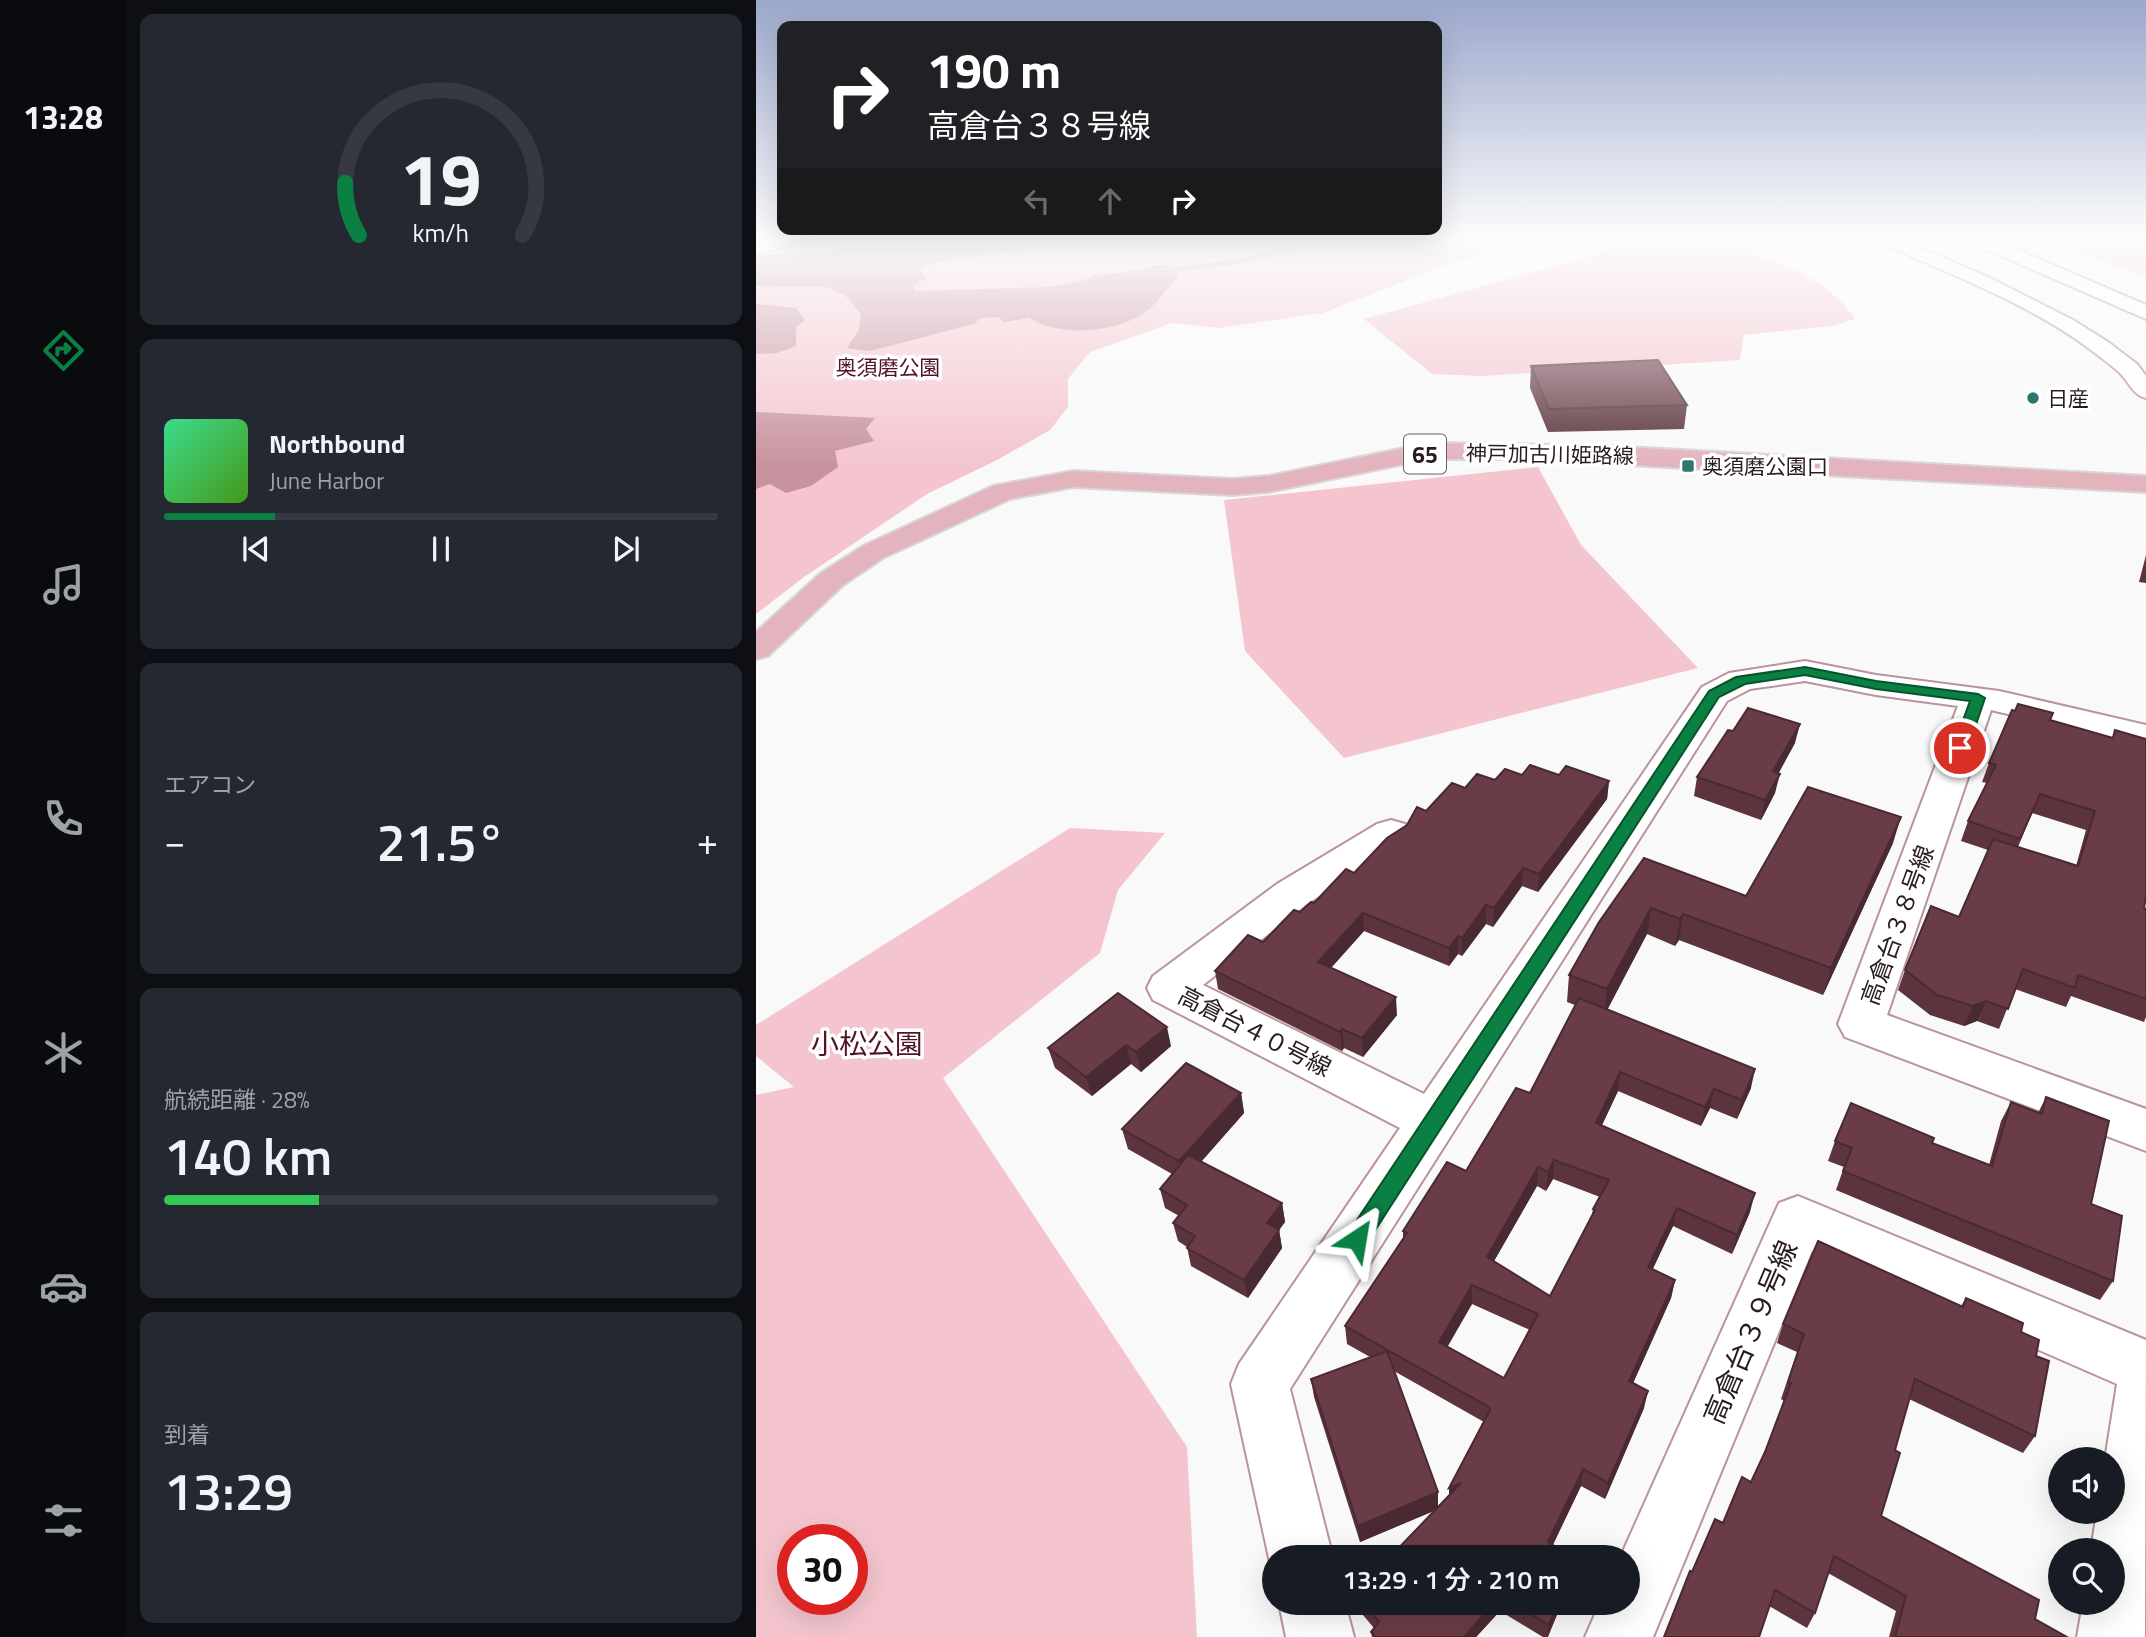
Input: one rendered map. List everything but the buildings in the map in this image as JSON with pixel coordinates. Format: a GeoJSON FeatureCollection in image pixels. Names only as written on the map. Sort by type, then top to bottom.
{"type":"FeatureCollection","features":[{"type":"Feature","properties":{"kind":"main road","name":"神戸加古川姫路線"},"geometry":{"type":"LineString","coordinates":[[756,649],[832,579],[873,552],[1003,492],[1073,479],[1233,487],[1269,484],[1404,456],[1443,451],[1513,451],[2146,484]]}},
{"type":"Feature","properties":{"kind":"street"},"geometry":{"type":"LineString","coordinates":[[2042,312],[2064,323],[2114,355],[2146,391]]}},
{"type":"Feature","properties":{"kind":"street"},"geometry":{"type":"LineString","coordinates":[[2071,312],[2113,332],[2146,357]]}},
{"type":"Feature","properties":{"kind":"street"},"geometry":{"type":"LineString","coordinates":[[1298,1545],[1260,1384],[1714,694],[1741,680],[1805,671],[1876,685],[1999,701],[2146,736]]}},
{"type":"Feature","properties":{"kind":"street","name":"高倉台３８号線"},"geometry":{"type":"LineString","coordinates":[[1978,698],[1861,1024],[2146,1130]]}},
{"type":"Feature","properties":{"kind":"street","name":"高倉台４０号線"},"geometry":{"type":"LineString","coordinates":[[1391,833],[1292,894],[1169,988],[1434,1122]]}},
{"type":"Feature","properties":{"kind":"street","name":"高倉台３９号線"},"geometry":{"type":"LineString","coordinates":[[1619,1637],[1798,1220],[2146,1368]]}},
{"type":"Feature","properties":{"kind":"street"},"geometry":{"type":"LineString","coordinates":[[2112,1637],[2146,1382]]}},
{"type":"Feature","properties":{"kind":"street"},"geometry":{"type":"LineString","coordinates":[[1315,1615],[1320,1637]]}},
{"type":"Feature","properties":{"kind":"green space","name":"奥須磨公園"},"geometry":{"type":"Polygon","coordinates":[[[756,312],[1325,312],[1219,328],[1172,323],[1090,352],[1068,379],[1068,407],[1050,430],[997,460],[927,494],[804,577],[756,614],[756,312]]]}},
{"type":"Feature","properties":{"kind":"green space"},"geometry":{"type":"Polygon","coordinates":[[[1388,312],[1850,312],[1855,319],[1832,326],[1744,335],[1740,360],[1482,376],[1432,374],[1364,319],[1388,312]]]}},
{"type":"Feature","properties":{"kind":"green space"},"geometry":{"type":"Polygon","coordinates":[[[1538,467],[1581,545],[1698,668],[1344,758],[1245,651],[1224,500],[1538,467]]]}},
{"type":"Feature","properties":{"kind":"green space","name":"小松公園"},"geometry":{"type":"Polygon","coordinates":[[[1070,828],[1165,833],[1118,890],[1100,953],[943,1078],[1187,1447],[1197,1637],[756,1637],[756,1095],[794,1087],[756,1056],[756,1025],[1070,828]]]}},
{"type":"Feature","properties":{"kind":"shaded area"},"geometry":{"type":"Polygon","coordinates":[[[756,312],[799,312],[805,320],[796,327],[796,346],[777,353],[756,354],[756,312]]]}},
{"type":"Feature","properties":{"kind":"shaded area"},"geometry":{"type":"Polygon","coordinates":[[[860,312],[1144,312],[1123,323],[1090,330],[1057,328],[1029,318],[1004,322],[998,317],[980,318],[974,324],[870,351],[847,348],[859,330],[860,312]]]}},
{"type":"Feature","properties":{"kind":"shaded area"},"geometry":{"type":"Polygon","coordinates":[[[756,412],[875,418],[866,429],[874,441],[835,451],[838,467],[811,486],[786,493],[770,484],[756,489],[756,412]]]}},
{"type":"Feature","properties":{"kind":"place","name":"日産"},"geometry":{"type":"Point","coordinates":[2033,398]}},
{"type":"Feature","properties":{"kind":"place","name":"奥須磨公園口"},"geometry":{"type":"Point","coordinates":[1688,466]}},
{"type":"Feature","properties":{"kind":"route"},"geometry":{"type":"LineString","coordinates":[[1357,1239],[1714,694],[1741,680],[1805,671],[1876,685],[1978,698],[1960,748]]}}]}
